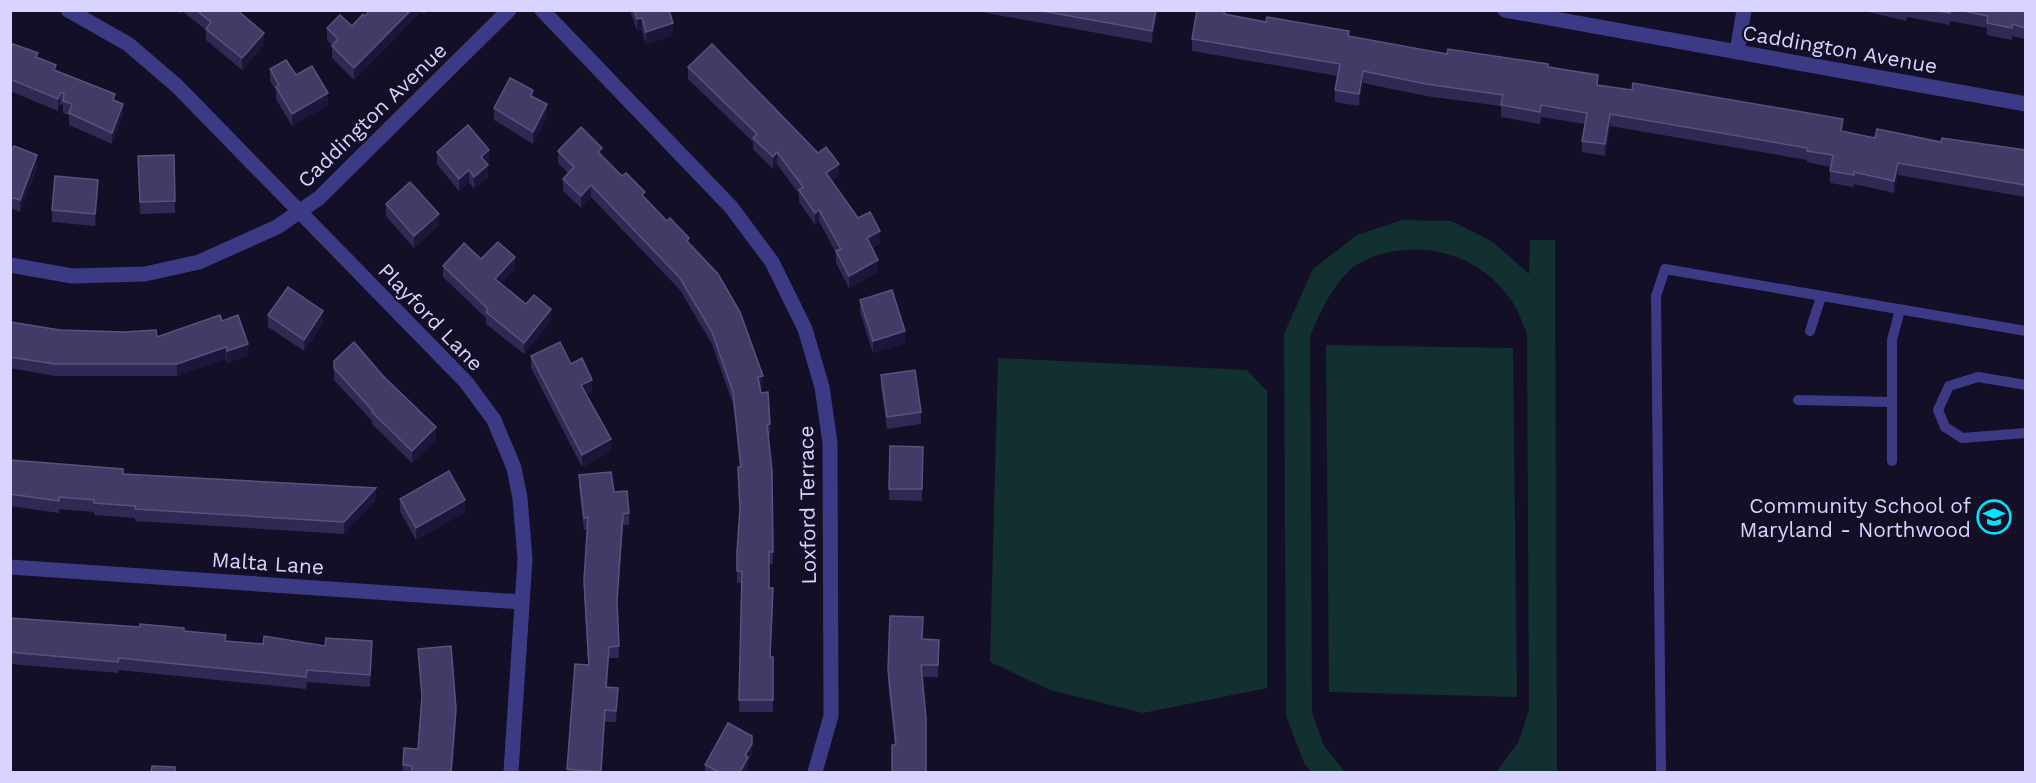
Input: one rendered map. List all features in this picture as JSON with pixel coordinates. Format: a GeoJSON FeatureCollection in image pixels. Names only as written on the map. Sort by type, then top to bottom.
{"type":"FeatureCollection","features":[{"type":"Feature","properties":{"kind":"street","name":"Playford Lane"},"geometry":{"type":"LineString","coordinates":[[68,10],[128,44],[177,86],[466,382],[494,420],[514,468],[520,498],[525,559],[511,772]]}},
{"type":"Feature","properties":{"kind":"street","name":"Caddington Avenue"},"geometry":{"type":"LineString","coordinates":[[10,265],[72,276],[146,273],[199,262],[277,227],[319,198],[509,10]]}},
{"type":"Feature","properties":{"kind":"street","name":"Loxford Terrace"},"geometry":{"type":"LineString","coordinates":[[542,10],[731,207],[772,262],[805,329],[822,387],[830,443],[831,716],[815,772]]}},
{"type":"Feature","properties":{"kind":"street","name":"Caddington Avenue"},"geometry":{"type":"LineString","coordinates":[[1505,10],[2025,104]]}},
{"type":"Feature","properties":{"kind":"street"},"geometry":{"type":"LineString","coordinates":[[1737,52],[1744,10]]}},
{"type":"Feature","properties":{"kind":"street","name":"Malta Lane"},"geometry":{"type":"LineString","coordinates":[[10,567],[522,602]]}},
{"type":"Feature","properties":{"kind":"lane"},"geometry":{"type":"LineString","coordinates":[[1661,772],[1656,296],[1665,269],[2025,331]]}},
{"type":"Feature","properties":{"kind":"lane"},"geometry":{"type":"LineString","coordinates":[[1810,331],[1821,297]]}},
{"type":"Feature","properties":{"kind":"lane"},"geometry":{"type":"LineString","coordinates":[[1892,461],[1892,340],[1899,310]]}},
{"type":"Feature","properties":{"kind":"lane"},"geometry":{"type":"LineString","coordinates":[[2025,385],[1978,377],[1949,386],[1938,410],[1945,427],[1962,438],[2025,433]]}},
{"type":"Feature","properties":{"kind":"lane"},"geometry":{"type":"LineString","coordinates":[[1798,400],[1892,402]]}},
{"type":"Feature","properties":{"kind":"green space"},"geometry":{"type":"Polygon","coordinates":[[[1402,220],[1451,221],[1493,242],[1529,274],[1530,240],[1555,240],[1557,772],[1496,772],[1518,743],[1529,710],[1527,333],[1513,304],[1488,275],[1475,266],[1445,253],[1429,250],[1396,251],[1378,255],[1360,263],[1343,277],[1331,293],[1310,336],[1312,712],[1324,746],[1345,772],[1312,772],[1305,765],[1286,716],[1284,334],[1313,269],[1357,235],[1402,220]]]}},
{"type":"Feature","properties":{"kind":"green space"},"geometry":{"type":"Polygon","coordinates":[[[1326,345],[1513,348],[1517,697],[1329,692],[1326,345]]]}},
{"type":"Feature","properties":{"kind":"green space"},"geometry":{"type":"Polygon","coordinates":[[[998,358],[1247,370],[1267,391],[1267,688],[1143,713],[1050,690],[990,662],[998,358]]]}},
{"type":"Feature","properties":{"kind":"building"},"geometry":{"type":"Polygon","coordinates":[[[196,10],[237,10],[264,33],[242,58],[206,29],[211,22],[196,10]]]}},
{"type":"Feature","properties":{"kind":"building"},"geometry":{"type":"Polygon","coordinates":[[[370,10],[411,10],[354,68],[332,46],[338,39],[327,28],[340,15],[352,26],[370,10]]]}},
{"type":"Feature","properties":{"kind":"building"},"geometry":{"type":"Polygon","coordinates":[[[634,10],[669,10],[673,23],[646,32],[642,18],[637,19],[634,10]]]}},
{"type":"Feature","properties":{"kind":"building"},"geometry":{"type":"Polygon","coordinates":[[[1037,10],[1156,10],[1152,31],[1037,10]]]}},
{"type":"Feature","properties":{"kind":"building"},"geometry":{"type":"Polygon","coordinates":[[[1197,10],[1225,10],[1224,14],[1266,22],[1267,17],[1349,31],[1348,36],[1447,54],[1448,49],[1548,64],[1548,67],[1598,75],[1597,85],[1632,90],[1633,83],[1843,119],[1841,131],[1875,138],[1877,129],[1941,142],[1942,138],[2025,150],[2025,185],[1898,163],[1894,181],[1854,172],[1854,175],[1830,171],[1833,155],[1807,151],[1807,148],[1610,114],[1605,144],[1582,141],[1587,113],[1541,105],[1540,112],[1501,105],[1503,95],[1426,84],[1363,71],[1359,94],[1335,90],[1340,64],[1192,39],[1197,10]]]}},
{"type":"Feature","properties":{"kind":"building"},"geometry":{"type":"Polygon","coordinates":[[[1934,10],[1950,10],[1950,13],[1934,10]]]}},
{"type":"Feature","properties":{"kind":"building"},"geometry":{"type":"Polygon","coordinates":[[[1959,10],[2025,10],[2025,28],[2012,24],[2012,28],[1987,23],[1988,16],[1959,10]]]}},
{"type":"Feature","properties":{"kind":"building"},"geometry":{"type":"Polygon","coordinates":[[[13,44],[38,53],[36,57],[56,65],[54,70],[115,94],[113,100],[123,104],[112,133],[69,113],[72,104],[63,101],[64,93],[60,93],[58,99],[10,79],[10,51],[13,44]]]}},
{"type":"Feature","properties":{"kind":"building"},"geometry":{"type":"Polygon","coordinates":[[[712,44],[818,153],[826,147],[839,164],[826,173],[858,218],[870,212],[880,231],[867,238],[878,260],[849,276],[836,251],[841,249],[819,210],[815,213],[799,190],[803,187],[777,152],[773,157],[753,138],[757,134],[688,67],[712,44]]]}},
{"type":"Feature","properties":{"kind":"building"},"geometry":{"type":"Polygon","coordinates":[[[286,60],[296,75],[312,66],[328,93],[292,114],[276,87],[279,85],[270,69],[286,60]]]}},
{"type":"Feature","properties":{"kind":"building"},"geometry":{"type":"Polygon","coordinates":[[[510,78],[533,90],[531,96],[547,104],[533,132],[494,108],[510,78]]]}},
{"type":"Feature","properties":{"kind":"building"},"geometry":{"type":"Polygon","coordinates":[[[468,125],[489,150],[481,157],[488,165],[474,177],[469,170],[459,179],[437,152],[468,125]]]}},
{"type":"Feature","properties":{"kind":"building"},"geometry":{"type":"Polygon","coordinates":[[[581,127],[602,148],[598,152],[622,176],[626,173],[645,192],[642,195],[667,221],[670,218],[689,238],[687,241],[718,274],[740,312],[763,376],[758,377],[761,393],[768,392],[770,424],[767,425],[772,471],[773,552],[769,552],[769,588],[773,588],[770,657],[773,657],[773,700],[739,700],[742,571],[737,571],[737,552],[740,509],[738,467],[741,467],[733,392],[712,332],[680,278],[591,185],[581,196],[563,179],[574,167],[558,151],[581,127]]]}},
{"type":"Feature","properties":{"kind":"building"},"geometry":{"type":"Polygon","coordinates":[[[14,146],[37,155],[20,200],[10,197],[10,154],[14,146]]]}},
{"type":"Feature","properties":{"kind":"building"},"geometry":{"type":"Polygon","coordinates":[[[174,155],[175,201],[140,202],[138,156],[174,155]]]}},
{"type":"Feature","properties":{"kind":"building"},"geometry":{"type":"Polygon","coordinates":[[[55,176],[98,180],[95,214],[52,210],[55,176]]]}},
{"type":"Feature","properties":{"kind":"building"},"geometry":{"type":"Polygon","coordinates":[[[410,182],[439,214],[414,236],[386,204],[410,182]]]}},
{"type":"Feature","properties":{"kind":"building"},"geometry":{"type":"Polygon","coordinates":[[[498,242],[515,257],[495,279],[526,304],[534,295],[551,309],[524,343],[486,312],[488,309],[443,266],[464,243],[481,259],[498,242]]]}},
{"type":"Feature","properties":{"kind":"building"},"geometry":{"type":"Polygon","coordinates":[[[288,287],[323,311],[304,340],[268,315],[288,287]]]}},
{"type":"Feature","properties":{"kind":"building"},"geometry":{"type":"Polygon","coordinates":[[[892,290],[905,331],[873,341],[860,300],[892,290]]]}},
{"type":"Feature","properties":{"kind":"building"},"geometry":{"type":"Polygon","coordinates":[[[220,315],[222,321],[238,315],[248,344],[227,351],[226,347],[177,364],[55,364],[10,357],[10,322],[60,330],[124,332],[156,330],[157,337],[220,315]]]}},
{"type":"Feature","properties":{"kind":"building"},"geometry":{"type":"Polygon","coordinates":[[[354,342],[383,376],[436,427],[412,451],[372,412],[334,368],[334,361],[354,342]]]}},
{"type":"Feature","properties":{"kind":"building"},"geometry":{"type":"Polygon","coordinates":[[[560,342],[571,364],[582,358],[592,380],[581,385],[611,439],[582,455],[531,356],[560,342]]]}},
{"type":"Feature","properties":{"kind":"building"},"geometry":{"type":"Polygon","coordinates":[[[915,370],[921,412],[887,417],[881,375],[915,370]]]}},
{"type":"Feature","properties":{"kind":"building"},"geometry":{"type":"Polygon","coordinates":[[[890,446],[923,447],[922,489],[889,489],[890,446]]]}},
{"type":"Feature","properties":{"kind":"building"},"geometry":{"type":"Polygon","coordinates":[[[10,460],[123,469],[123,474],[376,488],[344,522],[135,509],[135,506],[94,503],[94,500],[59,497],[59,501],[10,494],[10,460]]]}},
{"type":"Feature","properties":{"kind":"building"},"geometry":{"type":"Polygon","coordinates":[[[449,471],[465,500],[416,528],[400,499],[449,471]]]}},
{"type":"Feature","properties":{"kind":"building"},"geometry":{"type":"Polygon","coordinates":[[[611,472],[614,492],[627,491],[629,513],[623,514],[617,600],[619,646],[609,647],[606,687],[618,688],[616,711],[605,710],[601,772],[567,769],[575,664],[589,665],[584,581],[588,517],[584,518],[579,475],[611,472]]]}},
{"type":"Feature","properties":{"kind":"building"},"geometry":{"type":"Polygon","coordinates":[[[890,616],[923,617],[922,639],[939,640],[938,665],[921,665],[926,718],[926,772],[892,772],[892,745],[896,745],[888,670],[890,616]]]}},
{"type":"Feature","properties":{"kind":"building"},"geometry":{"type":"Polygon","coordinates":[[[10,618],[184,628],[184,631],[226,635],[225,641],[263,644],[264,636],[325,646],[326,638],[372,641],[370,675],[307,670],[306,677],[119,658],[118,662],[10,652],[10,618]]]}},
{"type":"Feature","properties":{"kind":"building"},"geometry":{"type":"Polygon","coordinates":[[[451,646],[456,709],[451,772],[412,772],[412,766],[403,765],[404,748],[418,749],[422,696],[418,649],[451,646]]]}},
{"type":"Feature","properties":{"kind":"building"},"geometry":{"type":"Polygon","coordinates":[[[728,723],[752,736],[752,744],[745,755],[748,757],[740,772],[719,772],[705,765],[728,723]]]}},
{"type":"Feature","properties":{"kind":"building"},"geometry":{"type":"Polygon","coordinates":[[[152,766],[175,767],[175,772],[151,772],[152,766]]]}},
{"type":"Feature","properties":{"kind":"place","name":"Community School of Maryland - Northwood"},"geometry":{"type":"Point","coordinates":[1994,517]}}]}
